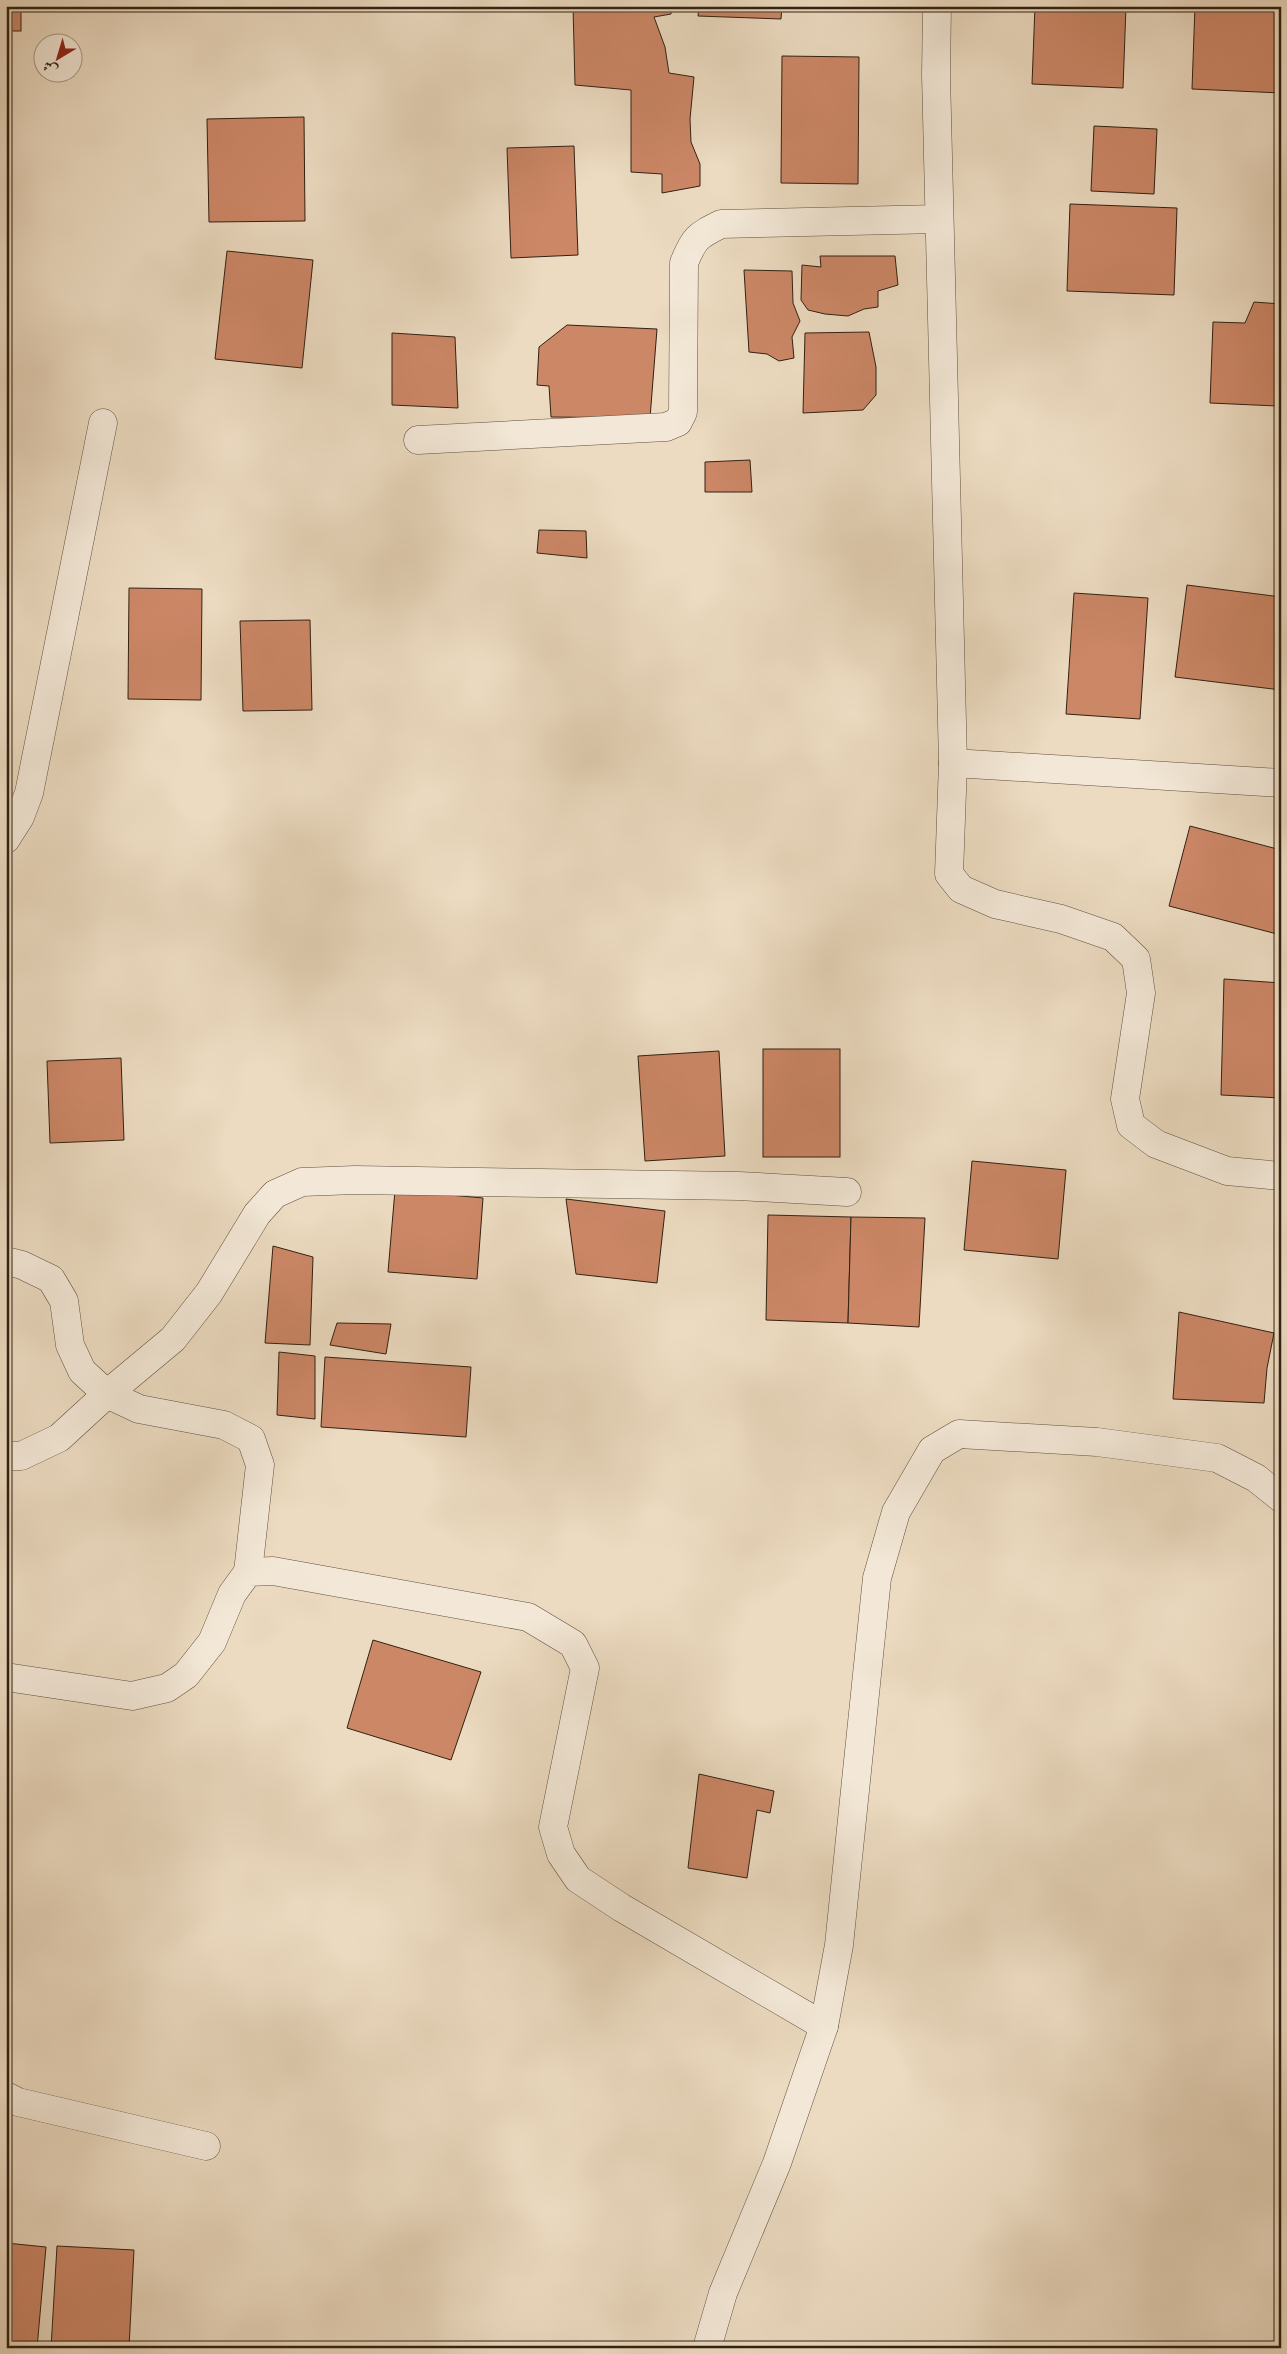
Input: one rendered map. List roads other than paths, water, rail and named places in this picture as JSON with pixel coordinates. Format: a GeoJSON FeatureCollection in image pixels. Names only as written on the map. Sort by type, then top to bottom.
{"type":"FeatureCollection","features":[{"type":"Feature","properties":{"kind":"street"},"geometry":{"type":"LineString","coordinates":[[937,6],[936,75],[939,219],[953,763],[949,874],[961,889],[995,904],[1060,919],[1113,937],[1136,958],[1141,993],[1125,1099],[1131,1125],[1156,1144],[1227,1171],[1281,1176]]}},
{"type":"Feature","properties":{"kind":"street"},"geometry":{"type":"LineString","coordinates":[[418,440],[666,427],[678,422],[684,412],[684,263],[693,241],[722,224],[939,219]]}},
{"type":"Feature","properties":{"kind":"street"},"geometry":{"type":"LineString","coordinates":[[6,840],[20,817],[29,793],[102,423]]}},
{"type":"Feature","properties":{"kind":"street"},"geometry":{"type":"LineString","coordinates":[[953,763],[1281,783]]}},
{"type":"Feature","properties":{"kind":"street"},"geometry":{"type":"LineString","coordinates":[[6,1456],[21,1456],[59,1438],[107,1394],[173,1339],[209,1293],[257,1214],[275,1194],[302,1182],[355,1180],[739,1186],[847,1192]]}},
{"type":"Feature","properties":{"kind":"street"},"geometry":{"type":"LineString","coordinates":[[6,1261],[22,1265],[51,1279],[64,1301],[70,1345],[82,1371],[107,1394],[139,1409],[224,1424],[251,1439],[260,1465],[248,1572],[232,1594],[212,1642],[186,1675],[168,1688],[132,1696],[6,1677]]}},
{"type":"Feature","properties":{"kind":"street"},"geometry":{"type":"LineString","coordinates":[[707,2348],[723,2293],[777,2163],[824,2026],[839,1945],[877,1578],[896,1512],[932,1450],[959,1434],[1097,1442],[1217,1458],[1256,1478],[1281,1498]]}},
{"type":"Feature","properties":{"kind":"street"},"geometry":{"type":"LineString","coordinates":[[248,1572],[273,1571],[528,1617],[573,1644],[585,1668],[553,1827],[561,1854],[578,1879],[622,1908],[824,2026]]}},
{"type":"Feature","properties":{"kind":"street"},"geometry":{"type":"LineString","coordinates":[[6,2096],[18,2102],[206,2146]]}}]}
